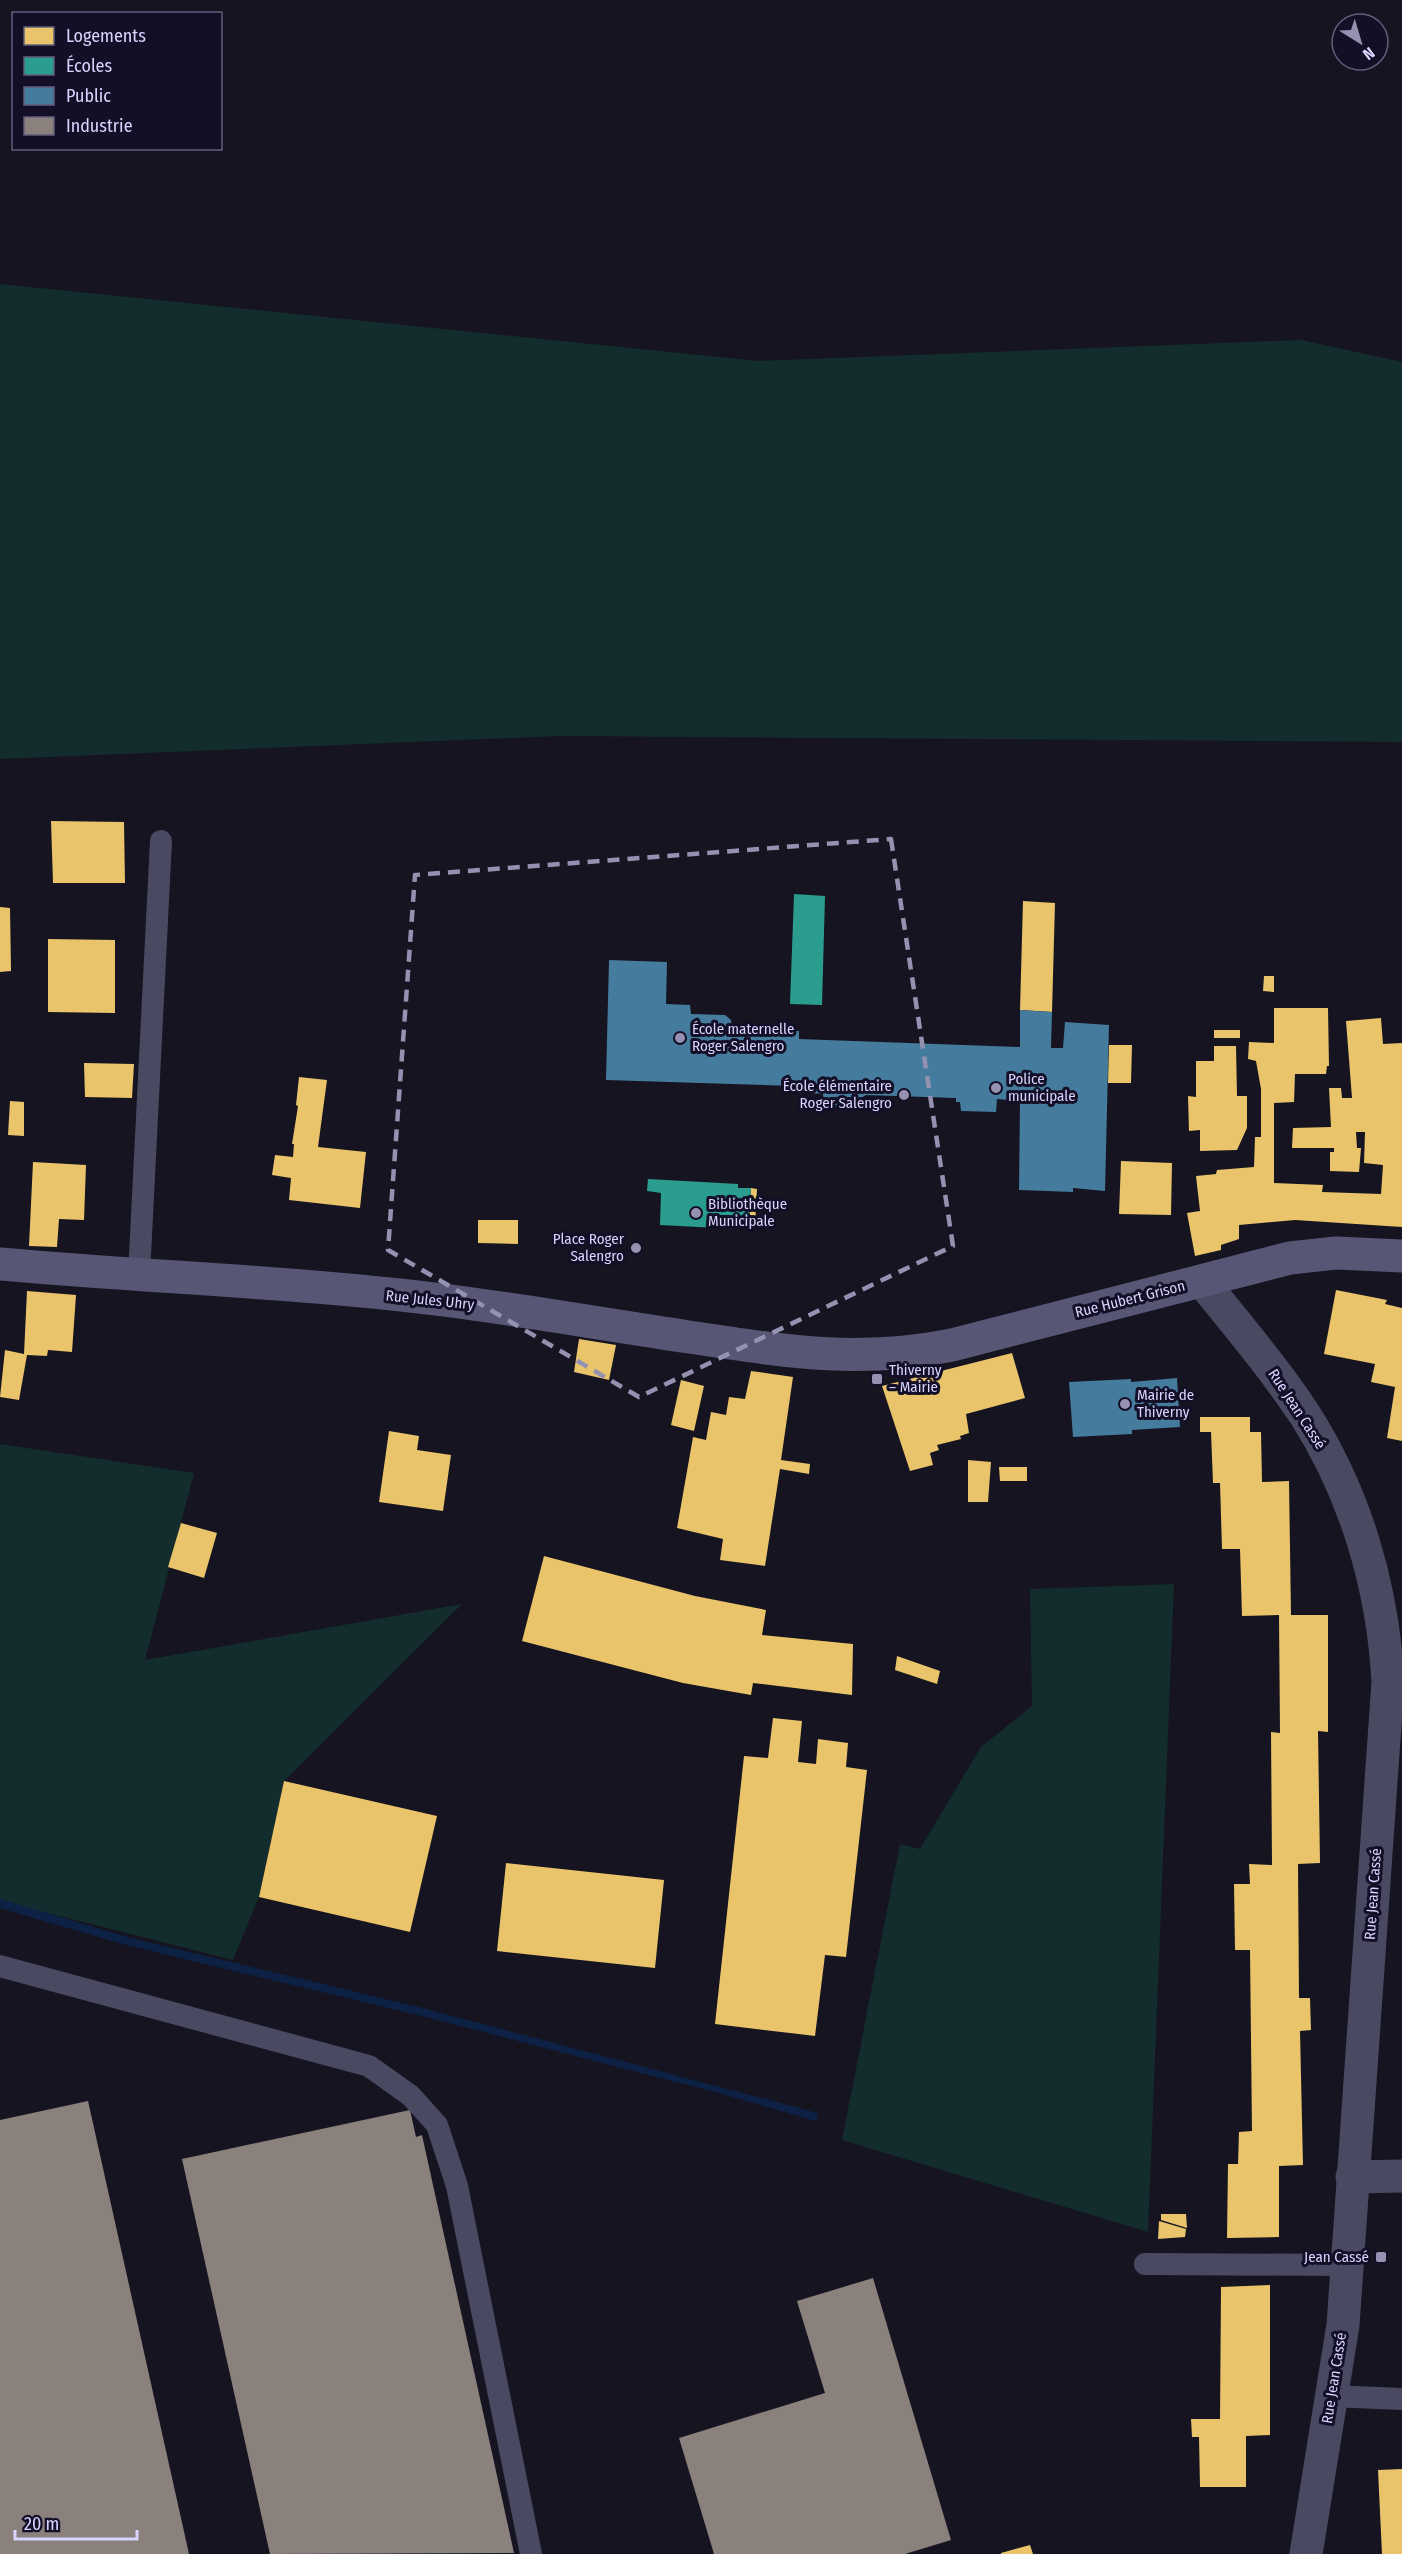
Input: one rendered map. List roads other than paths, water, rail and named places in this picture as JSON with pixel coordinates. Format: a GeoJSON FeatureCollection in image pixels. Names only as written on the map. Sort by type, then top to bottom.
{"type":"FeatureCollection","features":[{"type":"Feature","properties":{"kind":"street","name":"Rue Hubert Grison"},"geometry":{"type":"LineString","coordinates":[[859,1356],[901,1353],[952,1345],[1315,1254],[1402,1256]]}},
{"type":"Feature","properties":{"kind":"street","name":"Rue Jules Uhry"},"geometry":{"type":"LineString","coordinates":[[0,1264],[457,1302],[740,1346],[859,1356]]}},
{"type":"Feature","properties":{"kind":"street","name":"Rue Jean Cassé"},"geometry":{"type":"LineString","coordinates":[[1202,1281],[1305,1415],[1336,1472],[1349,1501],[1370,1564],[1395,1684],[1352,2177],[1342,2325],[1306,2554]]}},
{"type":"Feature","properties":{"kind":"street"},"geometry":{"type":"LineString","coordinates":[[1352,2177],[1402,2176]]}},
{"type":"Feature","properties":{"kind":"lane"},"geometry":{"type":"LineString","coordinates":[[139,1275],[161,842]]}},
{"type":"Feature","properties":{"kind":"lane"},"geometry":{"type":"LineString","coordinates":[[0,1966],[369,2066],[411,2096],[437,2125],[457,2186],[531,2554]]}},
{"type":"Feature","properties":{"kind":"lane"},"geometry":{"type":"LineString","coordinates":[[1145,2264],[1347,2265]]}},
{"type":"Feature","properties":{"kind":"lane"},"geometry":{"type":"LineString","coordinates":[[1330,2396],[1402,2398]]}},
{"type":"Feature","properties":{"kind":"water"},"geometry":{"type":"Polygon","coordinates":[[[0,1899],[131,1938],[419,2007],[818,2113],[816,2121],[726,2095],[418,2015],[122,1944],[0,1908],[0,1899]]]}},
{"type":"Feature","properties":{"kind":"place","name":"École maternelle Roger Salengro"},"geometry":{"type":"Point","coordinates":[680,1038]}},
{"type":"Feature","properties":{"kind":"place","name":"Police municipale"},"geometry":{"type":"Point","coordinates":[996,1088]}},
{"type":"Feature","properties":{"kind":"place","name":"École élémentaire Roger Salengro"},"geometry":{"type":"Point","coordinates":[904,1095]}},
{"type":"Feature","properties":{"kind":"place","name":"Bibliothèque Municipale"},"geometry":{"type":"Point","coordinates":[696,1213]}},
{"type":"Feature","properties":{"kind":"place","name":"Place Roger Salengro"},"geometry":{"type":"Point","coordinates":[636,1248]}},
{"type":"Feature","properties":{"kind":"place","name":"Thiverny – Mairie"},"geometry":{"type":"Point","coordinates":[877,1379]}},
{"type":"Feature","properties":{"kind":"place","name":"Mairie de Thiverny"},"geometry":{"type":"Point","coordinates":[1125,1404]}},
{"type":"Feature","properties":{"kind":"place","name":"Jean Cassé"},"geometry":{"type":"Point","coordinates":[1381,2257]}}]}
